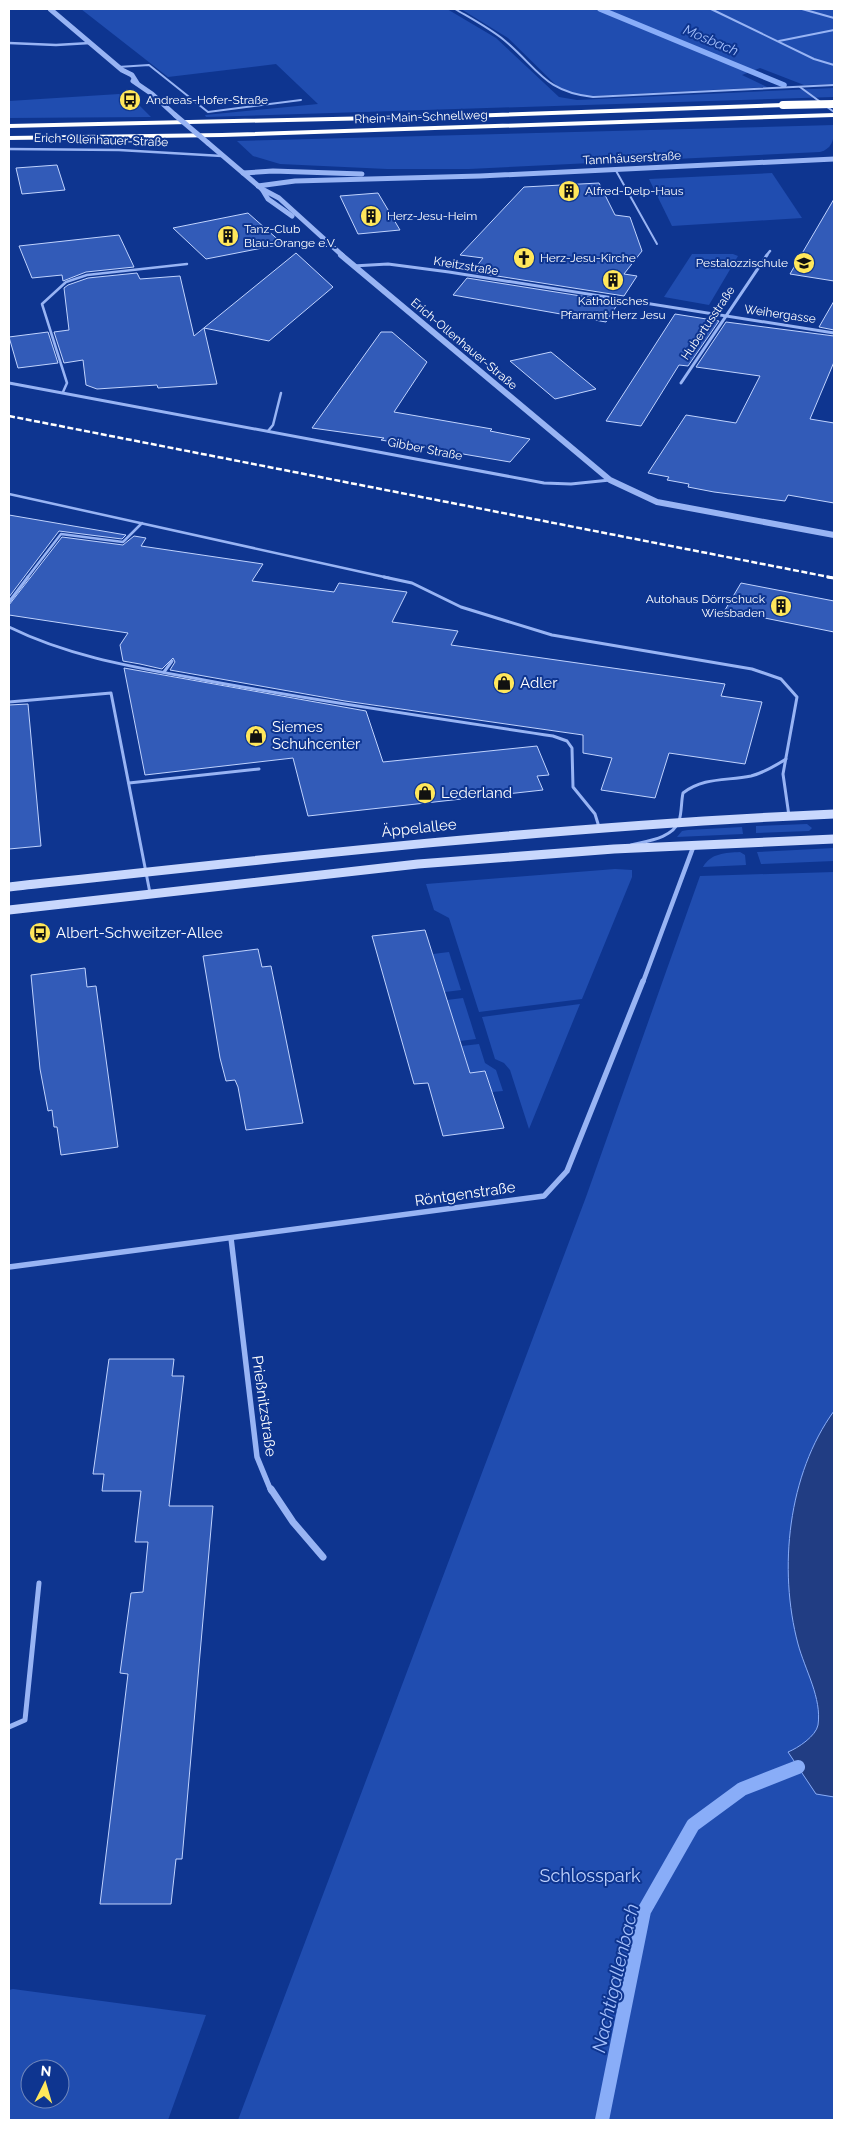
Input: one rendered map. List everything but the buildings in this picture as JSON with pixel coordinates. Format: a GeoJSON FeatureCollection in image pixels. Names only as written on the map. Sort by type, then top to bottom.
{"type":"FeatureCollection","features":[{"type":"Feature","properties":{"kind":"highway","name":"Rhein-Main-Schnellweg"},"geometry":{"type":"LineString","coordinates":[[9,126],[477,116],[834,104]]}},
{"type":"Feature","properties":{"kind":"highway","name":"Rhein-Main-Schnellweg"},"geometry":{"type":"LineString","coordinates":[[9,138],[241,135],[792,117],[834,114]]}},
{"type":"Feature","properties":{"kind":"main road","name":"Äppelallee"},"geometry":{"type":"LineString","coordinates":[[9,887],[458,838],[599,827],[834,814]]}},
{"type":"Feature","properties":{"kind":"main road"},"geometry":{"type":"LineString","coordinates":[[9,910],[399,866],[614,849],[834,839]]}},
{"type":"Feature","properties":{"kind":"street","name":"Erich-Ollenhauer-Straße"},"geometry":{"type":"LineString","coordinates":[[50,9],[120,68],[124,76],[137,83],[260,187],[268,199],[305,224],[610,480]]}},
{"type":"Feature","properties":{"kind":"street"},"geometry":{"type":"LineString","coordinates":[[9,43],[90,43]]}},
{"type":"Feature","properties":{"kind":"street","name":"Erich-Ollenhauer-Straße"},"geometry":{"type":"LineString","coordinates":[[9,149],[102,149],[222,156]]}},
{"type":"Feature","properties":{"kind":"street","name":"Tannhäuserstraße"},"geometry":{"type":"LineString","coordinates":[[260,187],[295,181],[431,177],[834,159]]}},
{"type":"Feature","properties":{"kind":"street","name":"Tannhäuserstraße"},"geometry":{"type":"LineString","coordinates":[[243,173],[285,171],[431,177]]}},
{"type":"Feature","properties":{"kind":"street","name":"Hubertusstraße"},"geometry":{"type":"LineString","coordinates":[[681,383],[724,316],[770,251]]}},
{"type":"Feature","properties":{"kind":"street","name":"Kreitzstraße"},"geometry":{"type":"LineString","coordinates":[[353,266],[388,264],[449,272],[724,316]]}},
{"type":"Feature","properties":{"kind":"street","name":"Weihergasse"},"geometry":{"type":"LineString","coordinates":[[724,316],[834,332]]}},
{"type":"Feature","properties":{"kind":"street","name":"Gibber Straße"},"geometry":{"type":"LineString","coordinates":[[9,383],[544,483],[571,484],[610,480]]}},
{"type":"Feature","properties":{"kind":"street"},"geometry":{"type":"LineString","coordinates":[[610,480],[657,502],[834,535]]}},
{"type":"Feature","properties":{"kind":"street","name":"Röntgenstraße"},"geometry":{"type":"LineString","coordinates":[[9,1267],[544,1196],[566,1172],[570,1163],[680,887],[694,845]]}},
{"type":"Feature","properties":{"kind":"street","name":"Prießnitzstraße"},"geometry":{"type":"LineString","coordinates":[[230,1238],[257,1456],[265,1482],[282,1510],[323,1557]]}},
{"type":"Feature","properties":{"kind":"lane"},"geometry":{"type":"LineString","coordinates":[[455,9],[504,40],[550,85],[571,95],[593,97],[834,85]]}},
{"type":"Feature","properties":{"kind":"lane"},"geometry":{"type":"LineString","coordinates":[[711,9],[823,62],[834,64]]}},
{"type":"Feature","properties":{"kind":"lane"},"geometry":{"type":"LineString","coordinates":[[802,9],[834,18]]}},
{"type":"Feature","properties":{"kind":"lane"},"geometry":{"type":"LineString","coordinates":[[779,41],[834,30]]}},
{"type":"Feature","properties":{"kind":"lane"},"geometry":{"type":"LineString","coordinates":[[120,68],[149,65],[208,112],[300,100]]}},
{"type":"Feature","properties":{"kind":"lane"},"geometry":{"type":"LineString","coordinates":[[800,87],[834,114]]}},
{"type":"Feature","properties":{"kind":"lane"},"geometry":{"type":"LineString","coordinates":[[615,169],[657,244]]}},
{"type":"Feature","properties":{"kind":"lane"},"geometry":{"type":"LineString","coordinates":[[63,392],[67,383],[42,304],[66,282],[87,275],[186,264]]}},
{"type":"Feature","properties":{"kind":"lane"},"geometry":{"type":"LineString","coordinates":[[268,431],[273,425],[281,393]]}},
{"type":"Feature","properties":{"kind":"lane"},"geometry":{"type":"LineString","coordinates":[[9,494],[412,583],[461,607],[552,634],[752,668],[780,679],[796,697],[783,774],[789,816]]}},
{"type":"Feature","properties":{"kind":"lane"},"geometry":{"type":"LineString","coordinates":[[9,602],[61,534],[123,542],[142,523]]}},
{"type":"Feature","properties":{"kind":"lane"},"geometry":{"type":"LineString","coordinates":[[9,627],[36,642],[73,654],[265,691],[553,736],[567,741],[572,748],[573,787],[595,814],[599,827]]}},
{"type":"Feature","properties":{"kind":"lane"},"geometry":{"type":"LineString","coordinates":[[164,672],[172,661]]}},
{"type":"Feature","properties":{"kind":"lane"},"geometry":{"type":"LineString","coordinates":[[9,702],[111,693],[150,893]]}},
{"type":"Feature","properties":{"kind":"lane"},"geometry":{"type":"LineString","coordinates":[[614,849],[664,835],[675,828],[679,822],[680,800],[683,793],[690,787],[705,781],[751,775],[770,769],[786,759]]}},
{"type":"Feature","properties":{"kind":"lane"},"geometry":{"type":"LineString","coordinates":[[129,783],[259,769]]}},
{"type":"Feature","properties":{"kind":"lane"},"geometry":{"type":"LineString","coordinates":[[9,1727],[25,1720],[39,1582]]}},
{"type":"Feature","properties":{"kind":"green space"},"geometry":{"type":"Polygon","coordinates":[[[81,9],[447,9],[496,38],[559,97],[577,100],[834,88],[834,97],[206,117],[205,115],[318,104],[276,64],[168,77],[81,9]]]}},
{"type":"Feature","properties":{"kind":"green space"},"geometry":{"type":"Polygon","coordinates":[[[461,9],[834,9],[834,84],[804,85],[760,68],[742,75],[767,87],[591,96],[572,94],[559,88],[508,38],[461,9]]]}},
{"type":"Feature","properties":{"kind":"green space"},"geometry":{"type":"Polygon","coordinates":[[[119,94],[130,102],[136,102],[151,117],[9,118],[9,101],[119,94]]]}},
{"type":"Feature","properties":{"kind":"green space"},"geometry":{"type":"Polygon","coordinates":[[[834,125],[831,145],[820,152],[469,169],[387,169],[280,164],[253,156],[237,141],[834,125]]]}},
{"type":"Feature","properties":{"kind":"green space"},"geometry":{"type":"Polygon","coordinates":[[[772,173],[802,218],[672,226],[649,179],[772,173]]]}},
{"type":"Feature","properties":{"kind":"green space"},"geometry":{"type":"Polygon","coordinates":[[[692,254],[733,254],[738,256],[709,305],[664,297],[692,254]]]}},
{"type":"Feature","properties":{"kind":"green space"},"geometry":{"type":"Polygon","coordinates":[[[807,824],[812,828],[809,831],[756,833],[756,826],[807,824]]]}},
{"type":"Feature","properties":{"kind":"green space"},"geometry":{"type":"Polygon","coordinates":[[[742,827],[743,834],[677,837],[682,831],[688,830],[742,827]]]}},
{"type":"Feature","properties":{"kind":"green space"},"geometry":{"type":"Polygon","coordinates":[[[834,848],[834,861],[761,864],[757,852],[834,848]]]}},
{"type":"Feature","properties":{"kind":"green space"},"geometry":{"type":"Polygon","coordinates":[[[740,852],[745,855],[746,865],[703,867],[714,856],[740,852]]]}},
{"type":"Feature","properties":{"kind":"green space"},"geometry":{"type":"Polygon","coordinates":[[[615,869],[632,870],[632,877],[582,999],[479,1012],[449,918],[434,910],[426,884],[615,869]]]}},
{"type":"Feature","properties":{"kind":"green space","name":"Schlosspark"},"geometry":{"type":"Polygon","coordinates":[[[834,872],[834,2120],[238,2120],[586,1197],[700,876],[834,872]]]}},
{"type":"Feature","properties":{"kind":"green space"},"geometry":{"type":"Polygon","coordinates":[[[449,952],[461,990],[445,992],[433,954],[449,952]]]}},
{"type":"Feature","properties":{"kind":"green space"},"geometry":{"type":"Polygon","coordinates":[[[463,998],[476,1039],[460,1041],[447,1000],[463,998]]]}},
{"type":"Feature","properties":{"kind":"green space"},"geometry":{"type":"Polygon","coordinates":[[[580,1004],[529,1129],[510,1070],[504,1063],[495,1059],[482,1017],[580,1004]]]}},
{"type":"Feature","properties":{"kind":"green space"},"geometry":{"type":"Polygon","coordinates":[[[479,1044],[485,1063],[496,1070],[503,1091],[492,1092],[485,1071],[470,1073],[462,1046],[479,1044]]]}},
{"type":"Feature","properties":{"kind":"green space"},"geometry":{"type":"Polygon","coordinates":[[[9,1990],[206,2015],[168,2120],[9,2120],[9,1990]]]}},
{"type":"Feature","properties":{"kind":"shaded area"},"geometry":{"type":"Polygon","coordinates":[[[834,1411],[834,1797],[816,1794],[788,1752],[801,1745],[814,1733],[817,1729],[819,1715],[815,1694],[798,1644],[792,1615],[788,1554],[791,1523],[806,1463],[818,1436],[834,1411]]]}},
{"type":"Feature","properties":{"kind":"waterway","name":"Mosbach"},"geometry":{"type":"LineString","coordinates":[[600,9],[784,85]]}},
{"type":"Feature","properties":{"kind":"waterway","name":"Nachtigallenbach"},"geometry":{"type":"LineString","coordinates":[[602,2120],[644,1911],[693,1825],[742,1789],[798,1767]]}},
{"type":"Feature","properties":{"kind":"railway"},"geometry":{"type":"LineString","coordinates":[[9,416],[834,578],[827,577]]}},
{"type":"Feature","properties":{"kind":"place","name":"Andreas-Hofer-Straße"},"geometry":{"type":"Point","coordinates":[130,100]}},
{"type":"Feature","properties":{"kind":"place","name":"Alfred-Delp-Haus"},"geometry":{"type":"Point","coordinates":[569,191]}},
{"type":"Feature","properties":{"kind":"place","name":"Herz-Jesu-Heim"},"geometry":{"type":"Point","coordinates":[371,216]}},
{"type":"Feature","properties":{"kind":"place","name":"Tanz-Club Blau-Orange e.V."},"geometry":{"type":"Point","coordinates":[228,236]}},
{"type":"Feature","properties":{"kind":"place","name":"Herz-Jesu-Kirche"},"geometry":{"type":"Point","coordinates":[524,258]}},
{"type":"Feature","properties":{"kind":"place","name":"Pestalozzischule"},"geometry":{"type":"Point","coordinates":[804,263]}},
{"type":"Feature","properties":{"kind":"place","name":"Katholisches Pfarramt Herz Jesu"},"geometry":{"type":"Point","coordinates":[613,280]}},
{"type":"Feature","properties":{"kind":"place","name":"Autohaus Dörrschuck Wiesbaden"},"geometry":{"type":"Point","coordinates":[781,606]}},
{"type":"Feature","properties":{"kind":"place","name":"Adler"},"geometry":{"type":"Point","coordinates":[504,683]}},
{"type":"Feature","properties":{"kind":"place","name":"Siemes Schuhcenter"},"geometry":{"type":"Point","coordinates":[256,736]}},
{"type":"Feature","properties":{"kind":"place","name":"Lederland"},"geometry":{"type":"Point","coordinates":[425,793]}},
{"type":"Feature","properties":{"kind":"place","name":"Albert-Schweitzer-Allee"},"geometry":{"type":"Point","coordinates":[40,933]}}]}
